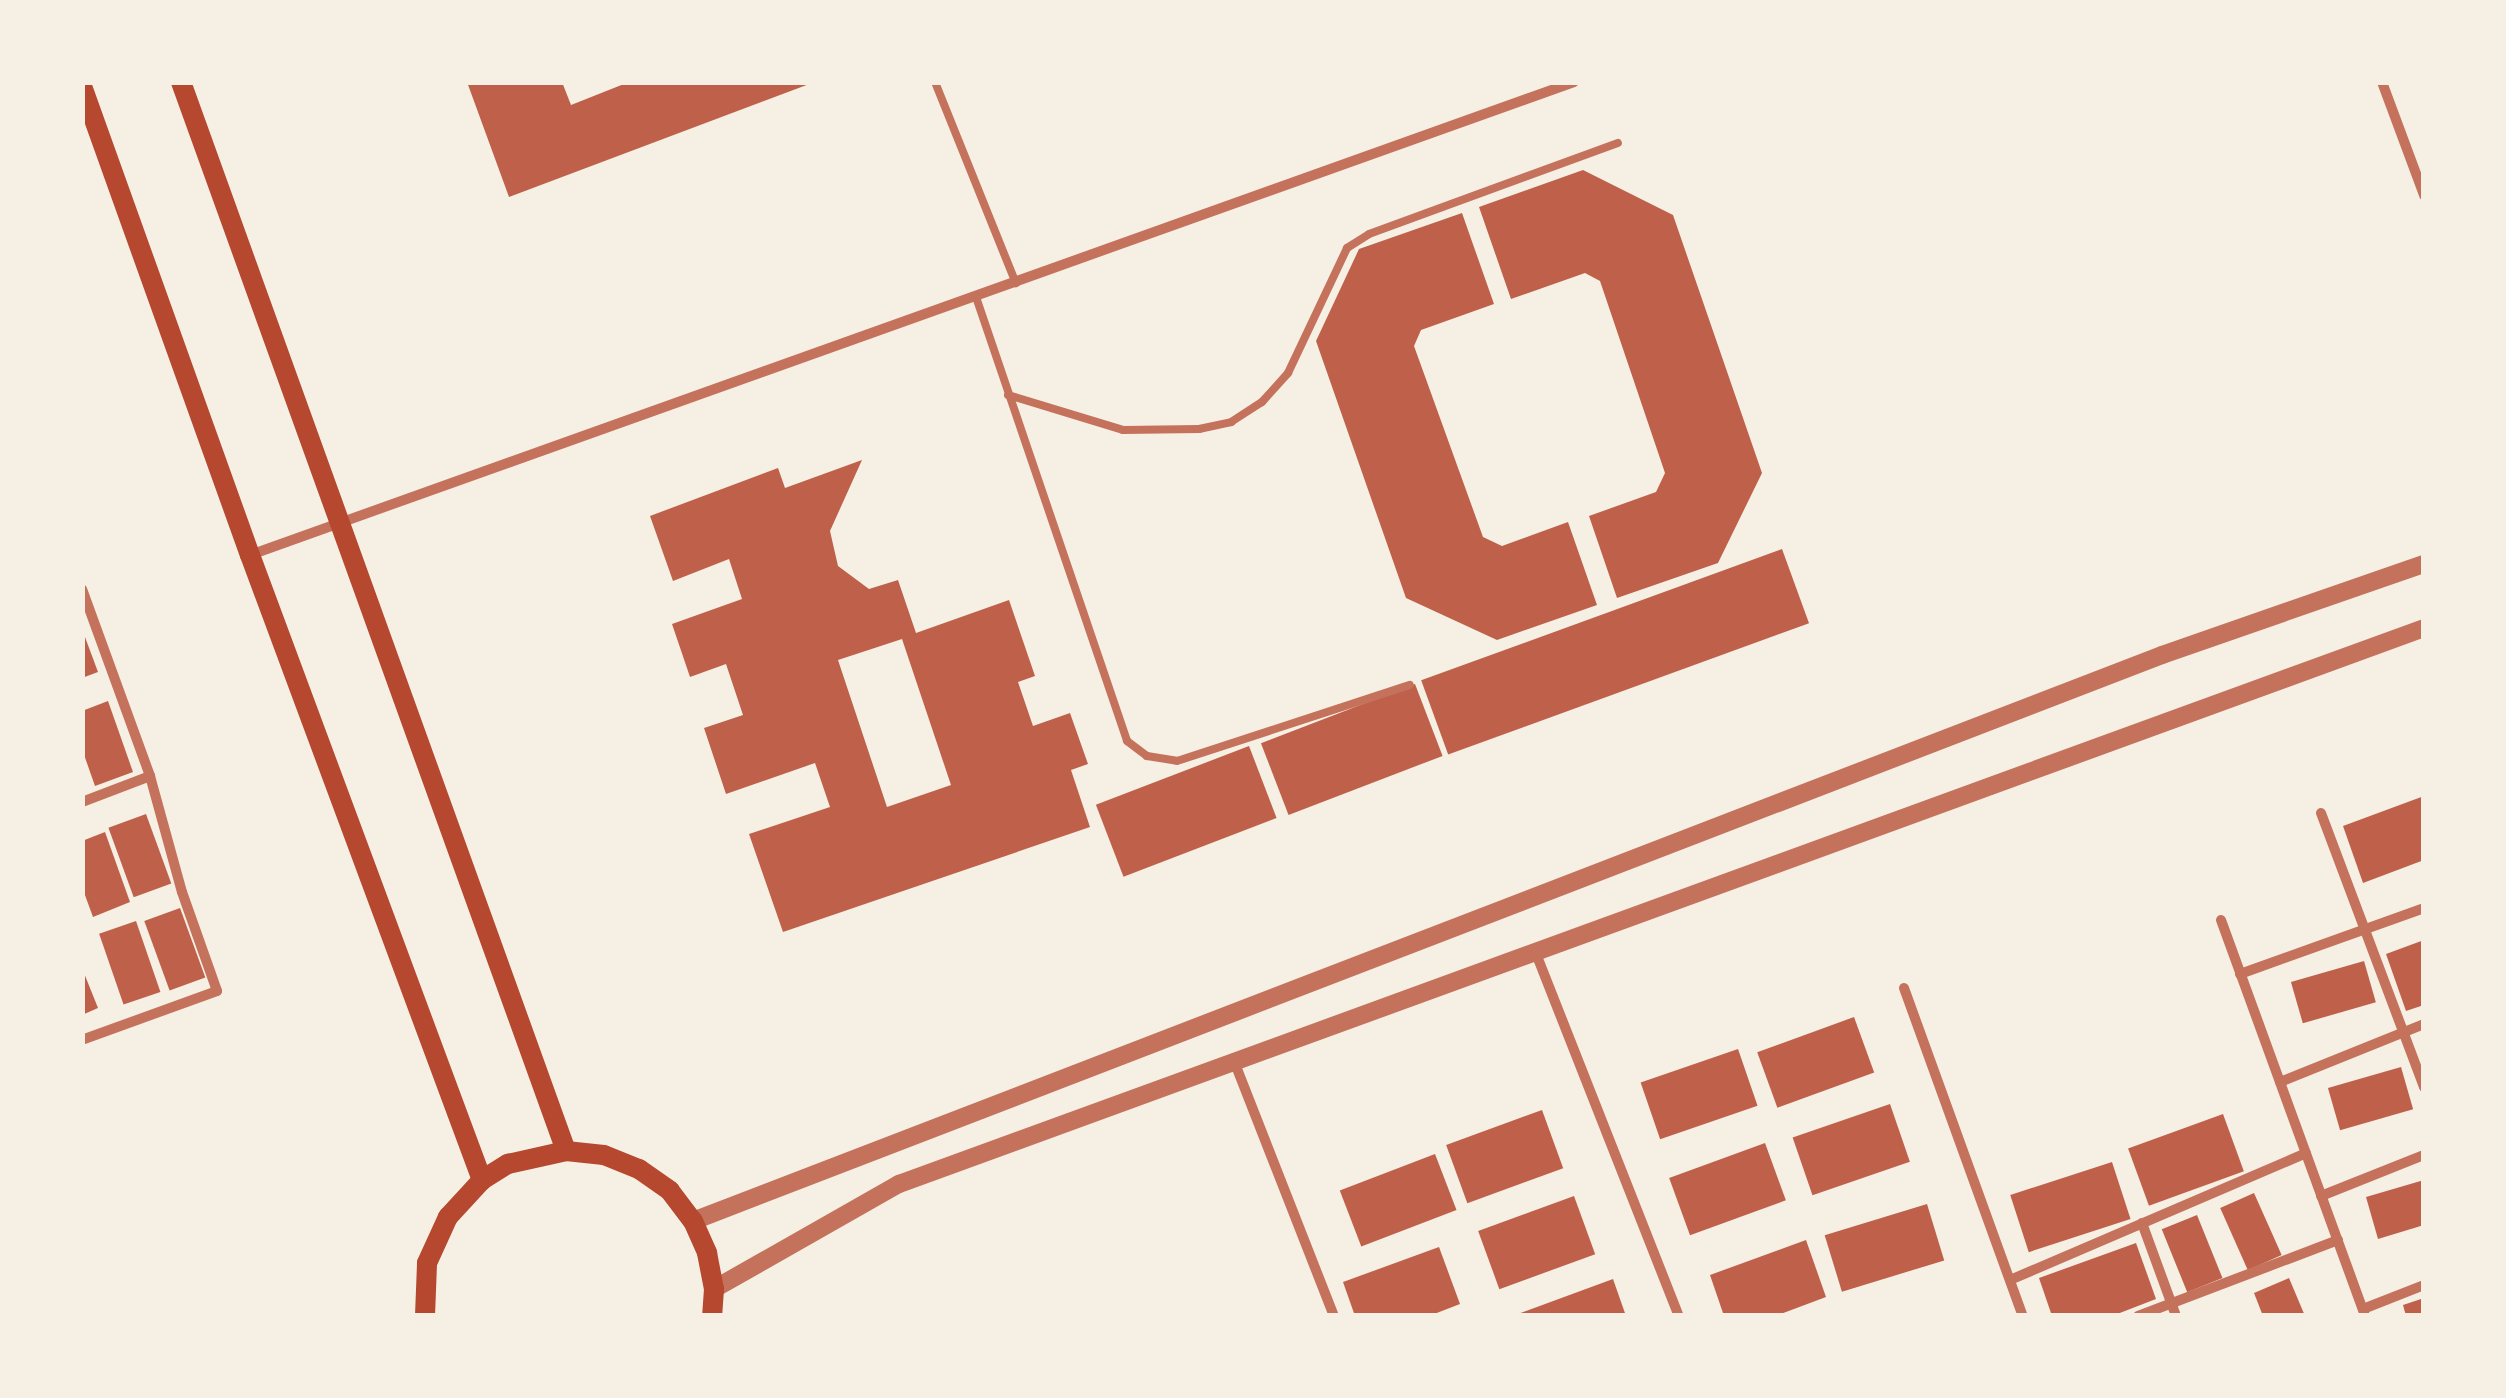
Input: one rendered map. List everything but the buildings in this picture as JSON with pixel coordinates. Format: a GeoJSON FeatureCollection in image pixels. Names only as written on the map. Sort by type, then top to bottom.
{"type":"FeatureCollection","features":[{"type":"Feature","properties":{"kind":"main road"},"geometry":{"type":"LineString","coordinates":[[182,82],[566,1151]]}},
{"type":"Feature","properties":{"kind":"main road"},"geometry":{"type":"LineString","coordinates":[[82,86],[250,555],[482,1180]]}},
{"type":"Feature","properties":{"kind":"main road"},"geometry":{"type":"LineString","coordinates":[[422,1315],[428,1263],[448,1217],[482,1180],[508,1164],[566,1151],[604,1155],[639,1169],[670,1191],[693,1221],[708,1253],[714,1288],[712,1316]]}},
{"type":"Feature","properties":{"kind":"street"},"geometry":{"type":"LineString","coordinates":[[250,555],[1574,82]]}},
{"type":"Feature","properties":{"kind":"street"},"geometry":{"type":"LineString","coordinates":[[2382,82],[2424,195]]}},
{"type":"Feature","properties":{"kind":"street"},"geometry":{"type":"LineString","coordinates":[[693,1221],[2144,662],[2424,564]]}},
{"type":"Feature","properties":{"kind":"street"},"geometry":{"type":"LineString","coordinates":[[82,589],[150,776],[182,892],[217,991],[82,1040]]}},
{"type":"Feature","properties":{"kind":"street"},"geometry":{"type":"LineString","coordinates":[[714,1288],[899,1184],[2424,628]]}},
{"type":"Feature","properties":{"kind":"street"},"geometry":{"type":"LineString","coordinates":[[82,802],[150,776]]}},
{"type":"Feature","properties":{"kind":"street"},"geometry":{"type":"LineString","coordinates":[[2321,814],[2400,1033],[2424,1087]]}},
{"type":"Feature","properties":{"kind":"street"},"geometry":{"type":"LineString","coordinates":[[2240,974],[2424,908]]}},
{"type":"Feature","properties":{"kind":"street"},"geometry":{"type":"LineString","coordinates":[[2220,920],[2364,1312],[2424,1285]]}},
{"type":"Feature","properties":{"kind":"street"},"geometry":{"type":"LineString","coordinates":[[1534,950],[1679,1316]]}},
{"type":"Feature","properties":{"kind":"street"},"geometry":{"type":"LineString","coordinates":[[1904,988],[2023,1316]]}},
{"type":"Feature","properties":{"kind":"street"},"geometry":{"type":"LineString","coordinates":[[2280,1082],[2424,1024]]}},
{"type":"Feature","properties":{"kind":"street"},"geometry":{"type":"LineString","coordinates":[[1233,1060],[1334,1316]]}},
{"type":"Feature","properties":{"kind":"street"},"geometry":{"type":"LineString","coordinates":[[2010,1280],[2306,1153]]}},
{"type":"Feature","properties":{"kind":"street"},"geometry":{"type":"LineString","coordinates":[[2321,1196],[2424,1155]]}},
{"type":"Feature","properties":{"kind":"street"},"geometry":{"type":"LineString","coordinates":[[2142,1224],[2176,1316]]}},
{"type":"Feature","properties":{"kind":"street"},"geometry":{"type":"LineString","coordinates":[[2138,1316],[2338,1240]]}},
{"type":"Feature","properties":{"kind":"lane"},"geometry":{"type":"LineString","coordinates":[[935,82],[1016,283]]}},
{"type":"Feature","properties":{"kind":"lane"},"geometry":{"type":"LineString","coordinates":[[1008,396],[1123,430],[1200,430],[1231,422],[1262,402],[1288,373],[1347,248],[1369,234],[1618,143]]}},
{"type":"Feature","properties":{"kind":"lane"},"geometry":{"type":"LineString","coordinates":[[976,297],[1127,741],[1147,756],[1176,761],[1410,686]]}}]}
